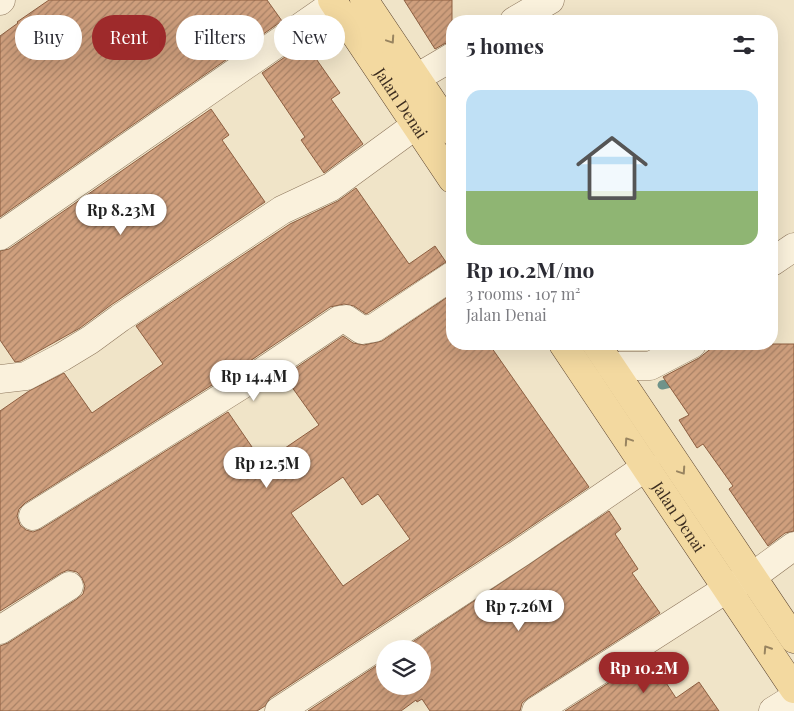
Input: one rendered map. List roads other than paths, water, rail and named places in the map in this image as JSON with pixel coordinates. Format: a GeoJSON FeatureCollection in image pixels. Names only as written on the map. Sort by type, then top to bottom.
{"type":"FeatureCollection","features":[{"type":"Feature","properties":{"kind":"main road","name":"Jalan Denai"},"geometry":{"type":"LineString","coordinates":[[364,0],[405,85],[416,125],[446,170]]}},
{"type":"Feature","properties":{"kind":"main road","name":"Jalan Denai"},"geometry":{"type":"LineString","coordinates":[[334,2],[405,85],[446,125]]}},
{"type":"Feature","properties":{"kind":"main road","name":"Jalan Denai"},"geometry":{"type":"LineString","coordinates":[[567,350],[794,689]]}},
{"type":"Feature","properties":{"kind":"main road","name":"Jalan Denai"},"geometry":{"type":"LineString","coordinates":[[603,355],[794,639]]}},
{"type":"Feature","properties":{"kind":"main road"},"geometry":{"type":"LineString","coordinates":[[588,380],[603,355]]}},
{"type":"Feature","properties":{"kind":"street"},"geometry":{"type":"LineString","coordinates":[[524,15],[550,0]]}},
{"type":"Feature","properties":{"kind":"street"},"geometry":{"type":"LineString","coordinates":[[0,236],[334,2]]}},
{"type":"Feature","properties":{"kind":"street"},"geometry":{"type":"LineString","coordinates":[[405,85],[446,61]]}},
{"type":"Feature","properties":{"kind":"street"},"geometry":{"type":"LineString","coordinates":[[0,380],[26,376],[90,340],[282,210],[331,187],[416,125]]}},
{"type":"Feature","properties":{"kind":"street"},"geometry":{"type":"LineString","coordinates":[[778,258],[794,247]]}},
{"type":"Feature","properties":{"kind":"street"},"geometry":{"type":"LineString","coordinates":[[33,516],[256,376],[339,320],[346,319],[362,330],[374,328],[446,280]]}},
{"type":"Feature","properties":{"kind":"street"},"geometry":{"type":"LineString","coordinates":[[603,355],[650,366],[681,350]]}},
{"type":"Feature","properties":{"kind":"street"},"geometry":{"type":"LineString","coordinates":[[279,711],[520,553],[646,467]]}},
{"type":"Feature","properties":{"kind":"street"},"geometry":{"type":"LineString","coordinates":[[536,711],[728,588],[753,576],[794,546]]}},
{"type":"Feature","properties":{"kind":"street"},"geometry":{"type":"LineString","coordinates":[[0,630],[69,586]]}},
{"type":"Feature","properties":{"kind":"street"},"geometry":{"type":"LineString","coordinates":[[773,711],[794,698]]}},
{"type":"Feature","properties":{"kind":"waterway"},"geometry":{"type":"LineString","coordinates":[[662,385],[679,381]]}}]}
